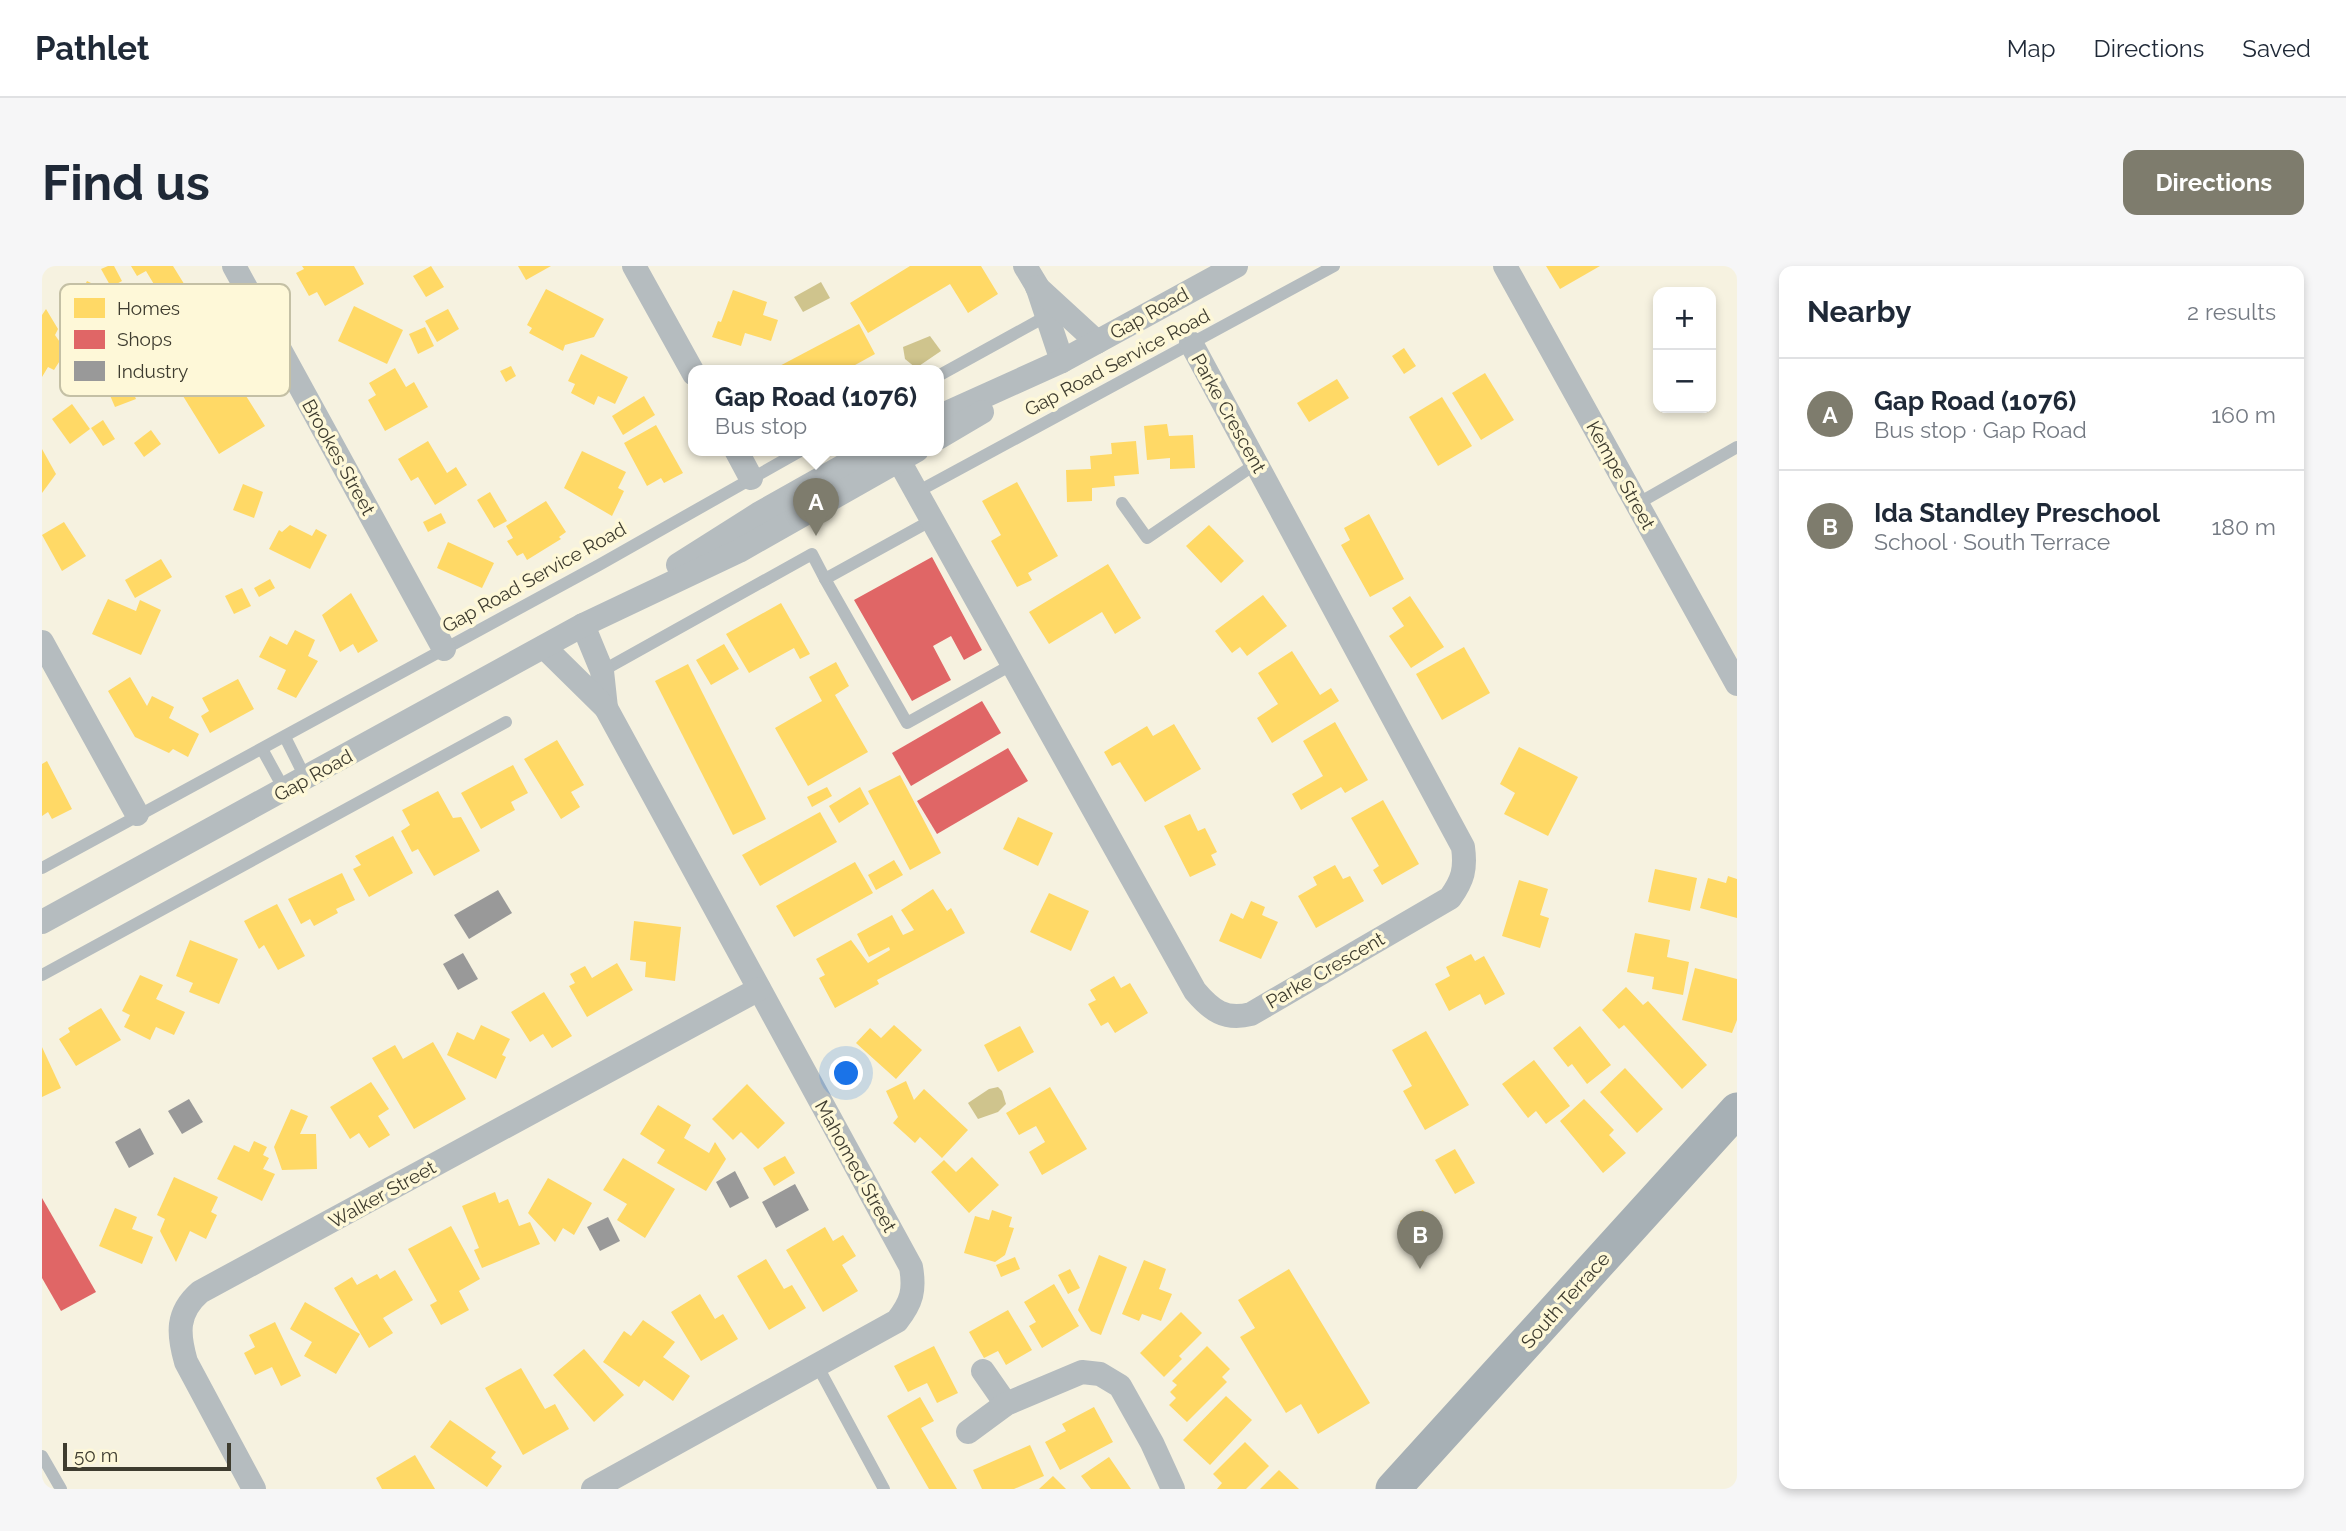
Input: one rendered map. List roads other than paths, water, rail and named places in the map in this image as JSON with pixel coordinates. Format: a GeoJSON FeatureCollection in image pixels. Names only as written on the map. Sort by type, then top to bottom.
{"type":"FeatureCollection","features":[{"type":"Feature","properties":{"kind":"street","name":"Brookes Street"},"geometry":{"type":"LineString","coordinates":[[234,266],[244,284]]}},
{"type":"Feature","properties":{"kind":"street"},"geometry":{"type":"LineString","coordinates":[[634,266],[689,365]]}},
{"type":"Feature","properties":{"kind":"street","name":"Gap Road"},"geometry":{"type":"LineString","coordinates":[[944,435],[1062,361],[1236,266]]}},
{"type":"Feature","properties":{"kind":"street","name":"Kempe Street"},"geometry":{"type":"LineString","coordinates":[[1505,266],[1737,684]]}},
{"type":"Feature","properties":{"kind":"street"},"geometry":{"type":"LineString","coordinates":[[1031,276],[1097,342]]}},
{"type":"Feature","properties":{"kind":"street"},"geometry":{"type":"LineString","coordinates":[[1031,276],[1062,361]]}},
{"type":"Feature","properties":{"kind":"street","name":"Parke Crescent"},"geometry":{"type":"LineString","coordinates":[[904,456],[917,492],[932,520],[1195,990],[1208,1007],[1220,1014],[1236,1018],[1251,1014],[1450,898],[1463,880],[1466,866],[1463,847],[1191,344]]}},
{"type":"Feature","properties":{"kind":"street","name":"Gap Road"},"geometry":{"type":"LineString","coordinates":[[944,415],[1062,361]]}},
{"type":"Feature","properties":{"kind":"street","name":"Brookes Street"},"geometry":{"type":"LineString","coordinates":[[290,369],[443,649]]}},
{"type":"Feature","properties":{"kind":"street"},"geometry":{"type":"LineString","coordinates":[[739,456],[751,478]]}},
{"type":"Feature","properties":{"kind":"street","name":"Gap Road"},"geometry":{"type":"LineString","coordinates":[[42,922],[583,625],[760,513],[861,456]]}},
{"type":"Feature","properties":{"kind":"street","name":"Gap Road"},"geometry":{"type":"LineString","coordinates":[[583,625],[739,551],[900,456]]}},
{"type":"Feature","properties":{"kind":"street","name":"Mahomed Street"},"geometry":{"type":"LineString","coordinates":[[583,625],[602,671],[606,709]]}},
{"type":"Feature","properties":{"kind":"street"},"geometry":{"type":"LineString","coordinates":[[42,642],[137,814]]}},
{"type":"Feature","properties":{"kind":"street","name":"Mahomed Street"},"geometry":{"type":"LineString","coordinates":[[544,647],[606,709],[911,1267],[913,1276],[911,1304],[897,1321],[593,1489]]}},
{"type":"Feature","properties":{"kind":"street"},"geometry":{"type":"LineString","coordinates":[[581,684],[602,671]]}},
{"type":"Feature","properties":{"kind":"street","name":"Walker Street"},"geometry":{"type":"LineString","coordinates":[[254,1489],[186,1363],[180,1340],[180,1321],[188,1303],[225,1279],[759,989]]}},
{"type":"Feature","properties":{"kind":"street","name":"South Terrace"},"geometry":{"type":"LineString","coordinates":[[1393,1489],[1737,1110]]}},
{"type":"Feature","properties":{"kind":"street"},"geometry":{"type":"LineString","coordinates":[[983,1371],[1006,1404]]}},
{"type":"Feature","properties":{"kind":"street"},"geometry":{"type":"LineString","coordinates":[[968,1432],[1006,1404],[1082,1372],[1100,1374],[1120,1386],[1152,1443],[1173,1489]]}},
{"type":"Feature","properties":{"kind":"lane","name":"Gap Road Service Road"},"geometry":{"type":"LineString","coordinates":[[917,492],[1334,266]]}},
{"type":"Feature","properties":{"kind":"lane"},"geometry":{"type":"LineString","coordinates":[[944,373],[1045,317]]}},
{"type":"Feature","properties":{"kind":"lane"},"geometry":{"type":"LineString","coordinates":[[1637,504],[1737,447]]}},
{"type":"Feature","properties":{"kind":"lane","name":"Gap Road Service Road"},"geometry":{"type":"LineString","coordinates":[[42,868],[137,814],[285,737],[791,456]]}},
{"type":"Feature","properties":{"kind":"lane"},"geometry":{"type":"LineString","coordinates":[[1122,503],[1147,538],[1257,463]]}},
{"type":"Feature","properties":{"kind":"lane"},"geometry":{"type":"LineString","coordinates":[[825,579],[932,520]]}},
{"type":"Feature","properties":{"kind":"lane"},"geometry":{"type":"LineString","coordinates":[[602,671],[811,554],[907,723],[1013,664]]}},
{"type":"Feature","properties":{"kind":"lane"},"geometry":{"type":"LineString","coordinates":[[42,975],[506,722]]}},
{"type":"Feature","properties":{"kind":"lane"},"geometry":{"type":"LineString","coordinates":[[285,737],[295,785]]}},
{"type":"Feature","properties":{"kind":"lane"},"geometry":{"type":"LineString","coordinates":[[262,749],[295,785]]}},
{"type":"Feature","properties":{"kind":"lane"},"geometry":{"type":"LineString","coordinates":[[817,1365],[884,1489]]}},
{"type":"Feature","properties":{"kind":"lane"},"geometry":{"type":"LineString","coordinates":[[42,1456],[61,1489]]}},
{"type":"Feature","properties":{"kind":"place","name":"Gap Road (1076)"},"geometry":{"type":"Point","coordinates":[816,536]}},
{"type":"Feature","properties":{"kind":"place","name":"Ida Standley Preschool"},"geometry":{"type":"Point","coordinates":[1420,1269]}}]}
